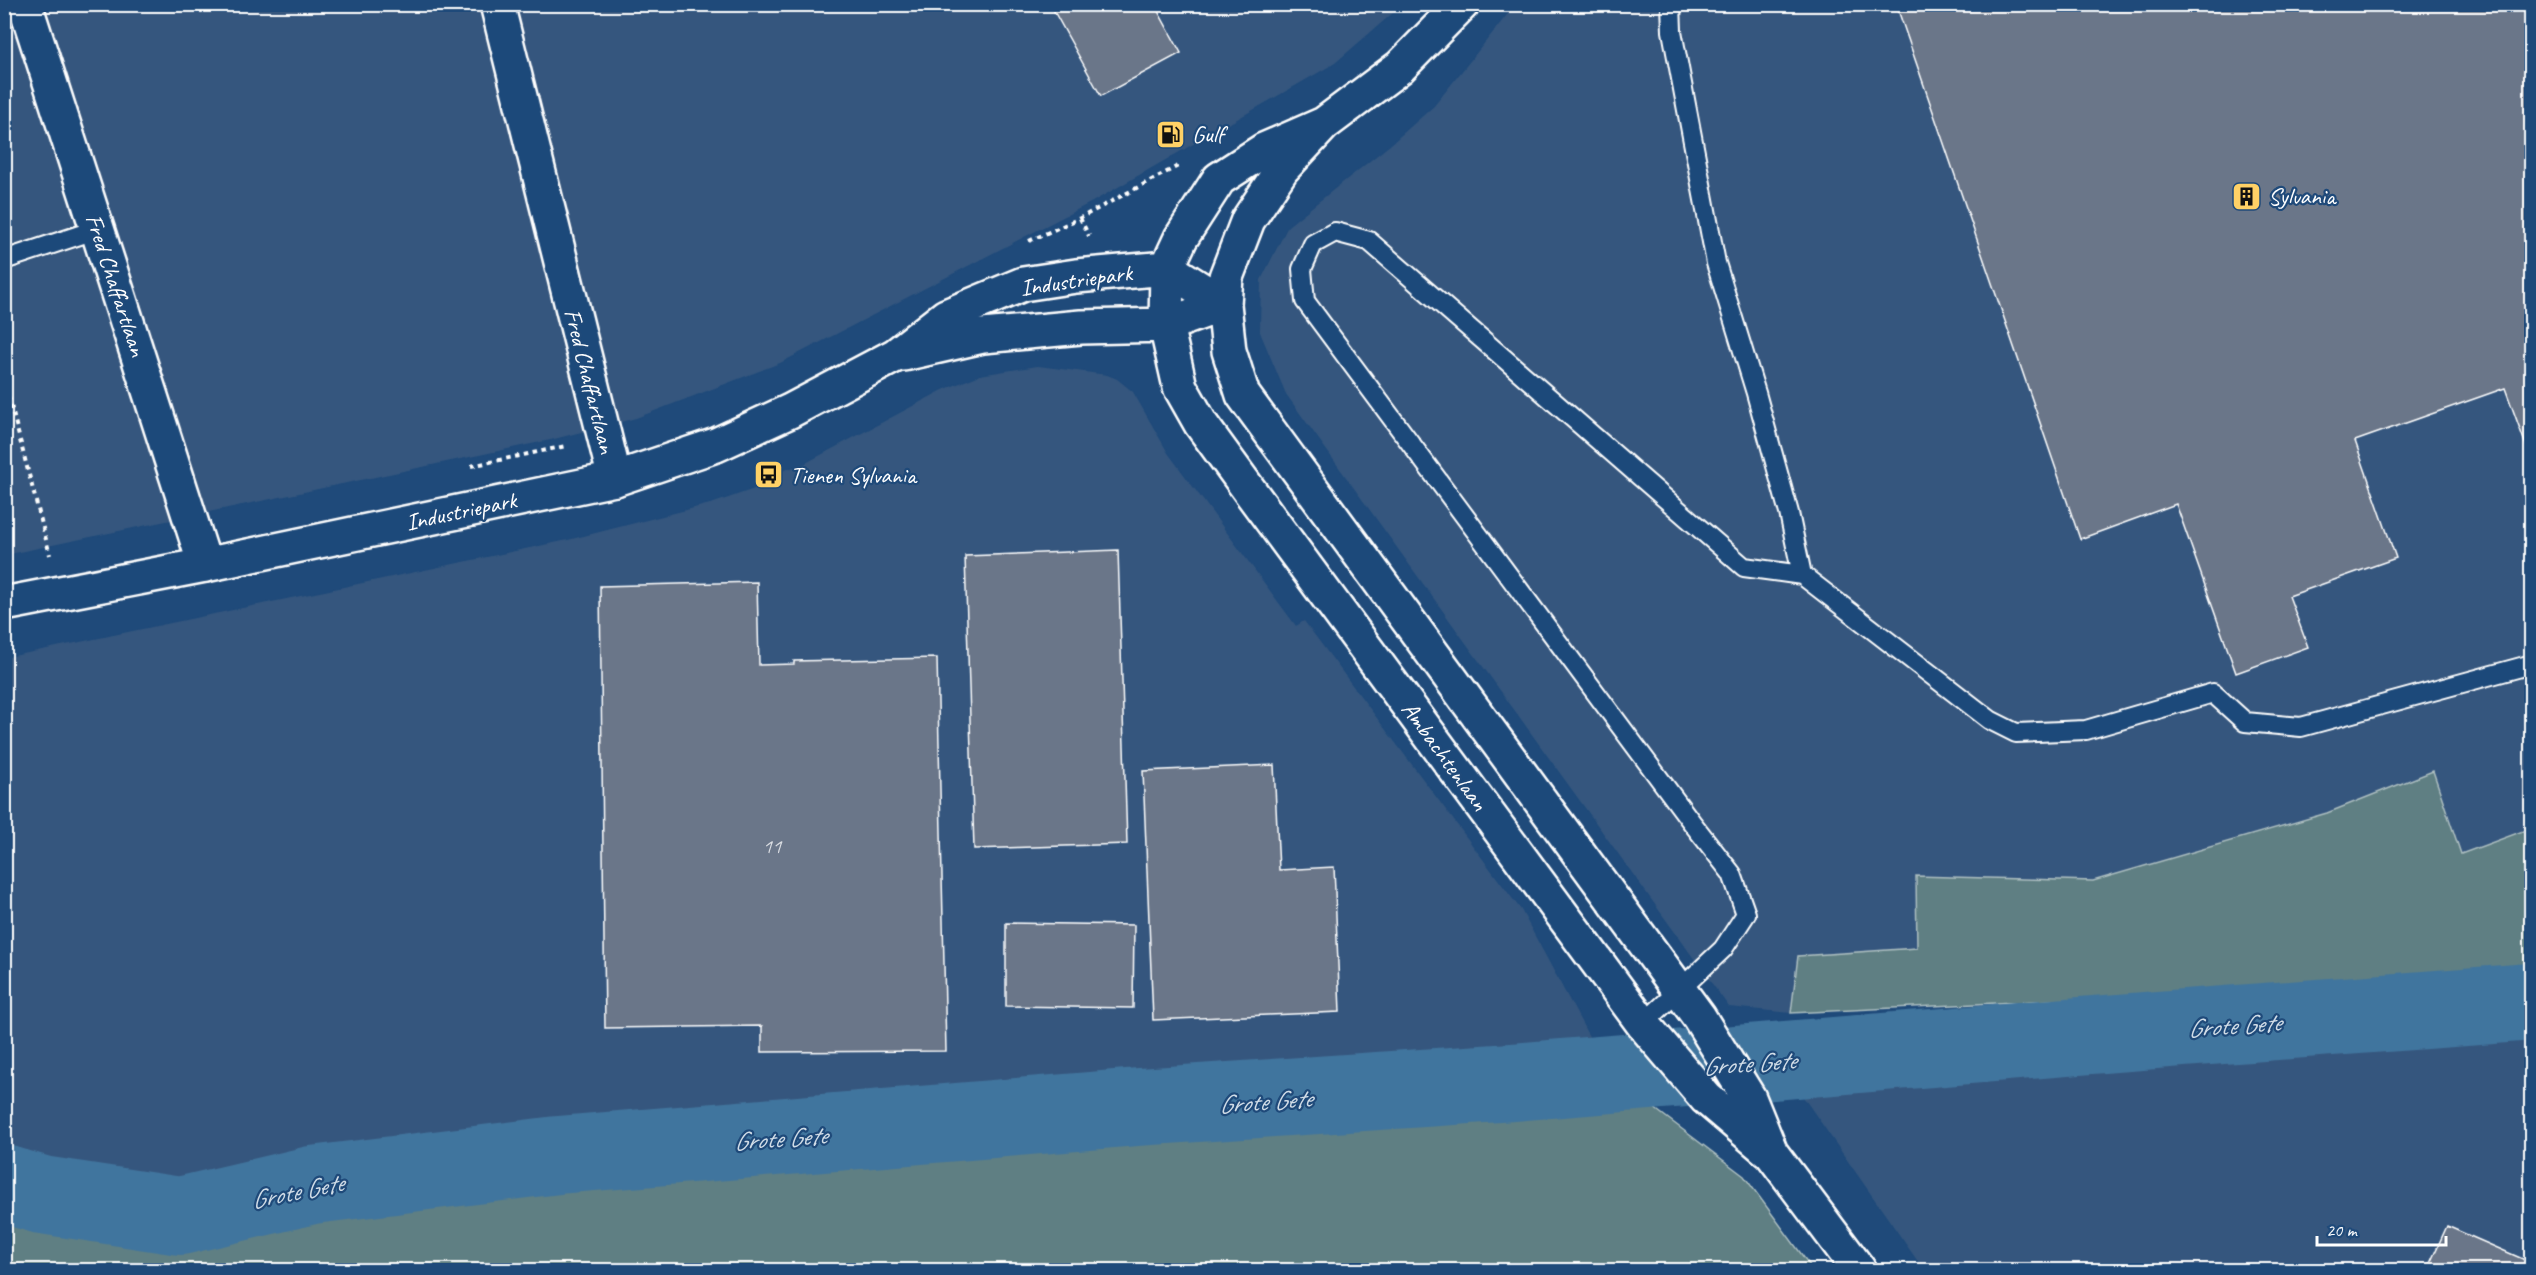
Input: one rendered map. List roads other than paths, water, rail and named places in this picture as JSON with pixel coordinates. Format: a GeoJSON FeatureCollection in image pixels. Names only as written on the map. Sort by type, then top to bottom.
{"type":"FeatureCollection","features":[{"type":"Feature","properties":{"kind":"street","name":"Fred Chaffartlaan"},"geometry":{"type":"LineString","coordinates":[[26,4],[205,565]]}},
{"type":"Feature","properties":{"kind":"street","name":"Fred Chaffartlaan"},"geometry":{"type":"LineString","coordinates":[[497,4],[615,479]]}},
{"type":"Feature","properties":{"kind":"street","name":"Industriepark"},"geometry":{"type":"LineString","coordinates":[[1224,304],[1226,277],[1248,220],[1282,169],[1324,124],[1400,67],[1462,4]]}},
{"type":"Feature","properties":{"kind":"street","name":"Industriepark"},"geometry":{"type":"LineString","coordinates":[[1166,325],[1167,268],[1181,238],[1219,179],[1264,150],[1324,124]]}},
{"type":"Feature","properties":{"kind":"street","name":"Industriepark"},"geometry":{"type":"LineString","coordinates":[[4,604],[205,565],[615,479],[716,445],[790,411],[896,355],[946,316],[1023,284],[1076,276],[1167,268],[1224,304]]}},
{"type":"Feature","properties":{"kind":"street","name":"Industriepark"},"geometry":{"type":"LineString","coordinates":[[896,355],[983,336],[1081,327],[1166,325],[1224,304]]}},
{"type":"Feature","properties":{"kind":"street","name":"Ambachtenlaan"},"geometry":{"type":"LineString","coordinates":[[1224,304],[1229,351],[1243,395],[1699,1017],[1749,1098],[1772,1154]]}},
{"type":"Feature","properties":{"kind":"street","name":"Ambachtenlaan"},"geometry":{"type":"LineString","coordinates":[[1166,325],[1180,387],[1201,424],[1643,1024],[1706,1098],[1772,1154],[1859,1270]]}},
{"type":"Feature","properties":{"kind":"lane"},"geometry":{"type":"LineString","coordinates":[[1671,4],[1672,31],[1716,263],[1756,393],[1789,513],[1802,575]]}},
{"type":"Feature","properties":{"kind":"lane"},"geometry":{"type":"LineString","coordinates":[[4,260],[98,229]]}},
{"type":"Feature","properties":{"kind":"lane"},"geometry":{"type":"LineString","coordinates":[[1643,1024],[1724,949],[1746,914],[1732,874],[1305,301],[1302,268],[1312,244],[1335,232],[1369,241],[1744,567],[1802,575],[1990,720],[2016,733],[2086,730],[2213,693],[2245,722],[2301,726],[2532,664]]}},
{"type":"Feature","properties":{"kind":"waterway","name":"Grote Gete"},"geometry":{"type":"LineString","coordinates":[[4,1184],[42,1195],[180,1216],[312,1185],[558,1155],[1138,1107],[1513,1082],[2532,1002]]}},
{"type":"Feature","properties":{"kind":"place","name":"Gulf"},"geometry":{"type":"Point","coordinates":[1171,134]}},
{"type":"Feature","properties":{"kind":"place","name":"Sylvania"},"geometry":{"type":"Point","coordinates":[2247,196]}},
{"type":"Feature","properties":{"kind":"place","name":"Tienen Sylvania"},"geometry":{"type":"Point","coordinates":[769,475]}}]}
